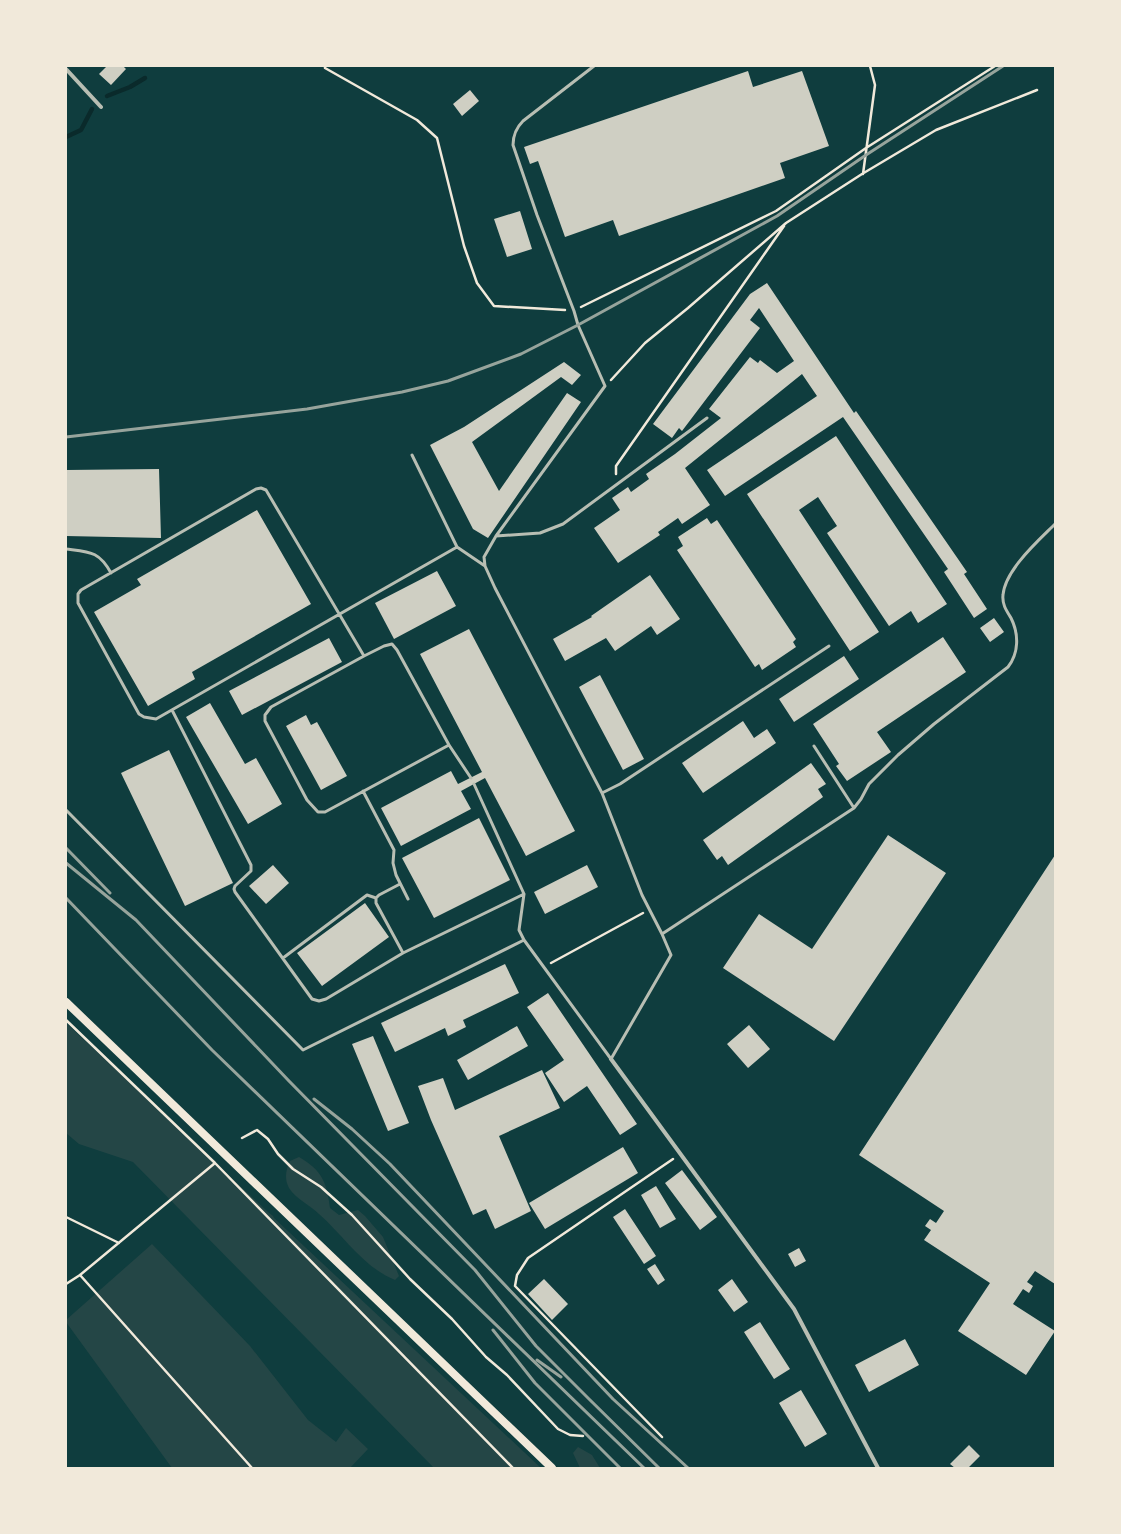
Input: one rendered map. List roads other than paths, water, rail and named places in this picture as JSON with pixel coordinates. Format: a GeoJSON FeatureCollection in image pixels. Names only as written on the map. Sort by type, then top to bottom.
{"type":"FeatureCollection","features":[{"type":"Feature","properties":{"kind":"main road"},"geometry":{"type":"LineString","coordinates":[[66,1002],[552,1468]]}},
{"type":"Feature","properties":{"kind":"street"},"geometry":{"type":"LineString","coordinates":[[66,69],[101,107]]}},
{"type":"Feature","properties":{"kind":"street"},"geometry":{"type":"LineString","coordinates":[[611,1059],[794,1309],[878,1468]]}},
{"type":"Feature","properties":{"kind":"lane"},"geometry":{"type":"LineString","coordinates":[[474,784],[524,894],[519,930],[524,940],[543,967],[611,1059],[671,955],[642,894],[602,793],[485,566],[484,557],[496,536],[605,386],[578,325],[514,151],[513,140],[516,129],[523,121],[594,66]]}},
{"type":"Feature","properties":{"kind":"lane"},"geometry":{"type":"LineString","coordinates":[[496,536],[540,533],[563,524],[708,418]]}},
{"type":"Feature","properties":{"kind":"lane"},"geometry":{"type":"LineString","coordinates":[[412,455],[456,547],[485,566]]}},
{"type":"Feature","properties":{"kind":"lane"},"geometry":{"type":"LineString","coordinates":[[364,656],[340,615],[266,490],[261,488],[256,489],[81,590],[78,594],[78,603],[139,714],[144,717],[156,719],[340,615],[456,547]]}},
{"type":"Feature","properties":{"kind":"lane"},"geometry":{"type":"LineString","coordinates":[[662,934],[854,808],[869,784],[898,755],[934,724],[1004,671],[1012,662],[1016,650],[1016,635],[1011,619],[1003,603],[1004,589],[1012,573],[1020,562],[1055,524]]}},
{"type":"Feature","properties":{"kind":"lane"},"geometry":{"type":"LineString","coordinates":[[66,549],[85,552],[101,558],[111,573]]}},
{"type":"Feature","properties":{"kind":"lane"},"geometry":{"type":"LineString","coordinates":[[449,745],[325,812],[318,812],[307,800],[265,721],[265,715],[271,707],[364,656],[384,646],[392,644],[397,650],[449,745],[471,778]]}},
{"type":"Feature","properties":{"kind":"lane"},"geometry":{"type":"LineString","coordinates":[[602,793],[620,784],[829,646]]}},
{"type":"Feature","properties":{"kind":"lane"},"geometry":{"type":"LineString","coordinates":[[172,710],[251,865],[251,871],[235,886],[235,892],[312,999],[319,1001],[326,999],[404,953],[524,894]]}},
{"type":"Feature","properties":{"kind":"lane"},"geometry":{"type":"LineString","coordinates":[[814,746],[854,808]]}},
{"type":"Feature","properties":{"kind":"lane"},"geometry":{"type":"LineString","coordinates":[[363,791],[394,850],[393,863],[396,876],[408,899]]}},
{"type":"Feature","properties":{"kind":"lane"},"geometry":{"type":"LineString","coordinates":[[66,810],[303,1050],[524,940]]}},
{"type":"Feature","properties":{"kind":"lane"},"geometry":{"type":"LineString","coordinates":[[283,958],[367,895],[376,898],[400,884]]}},
{"type":"Feature","properties":{"kind":"lane"},"geometry":{"type":"LineString","coordinates":[[376,898],[376,902],[404,953]]}},
{"type":"Feature","properties":{"kind":"waterway"},"geometry":{"type":"LineString","coordinates":[[107,96],[130,87],[145,78]]}},
{"type":"Feature","properties":{"kind":"waterway"},"geometry":{"type":"LineString","coordinates":[[66,137],[81,130],[92,109]]}},
{"type":"Feature","properties":{"kind":"railway"},"geometry":{"type":"LineString","coordinates":[[66,437],[307,409],[402,392],[448,381],[521,354],[578,325],[777,216],[866,155],[1003,66]]}},
{"type":"Feature","properties":{"kind":"railway"},"geometry":{"type":"LineString","coordinates":[[66,848],[110,893]]}},
{"type":"Feature","properties":{"kind":"railway"},"geometry":{"type":"LineString","coordinates":[[66,863],[136,920],[289,1081],[475,1270],[536,1346],[592,1402]]}},
{"type":"Feature","properties":{"kind":"railway"},"geometry":{"type":"LineString","coordinates":[[66,898],[212,1050],[644,1468]]}},
{"type":"Feature","properties":{"kind":"railway"},"geometry":{"type":"LineString","coordinates":[[314,1099],[352,1129],[390,1164],[613,1399],[688,1468]]}},
{"type":"Feature","properties":{"kind":"railway"},"geometry":{"type":"LineString","coordinates":[[493,1330],[535,1383],[620,1468]]}},
{"type":"Feature","properties":{"kind":"railway"},"geometry":{"type":"LineString","coordinates":[[537,1360],[561,1377]]}},
{"type":"Feature","properties":{"kind":"railway"},"geometry":{"type":"LineString","coordinates":[[588,1398],[659,1468]]}}]}
